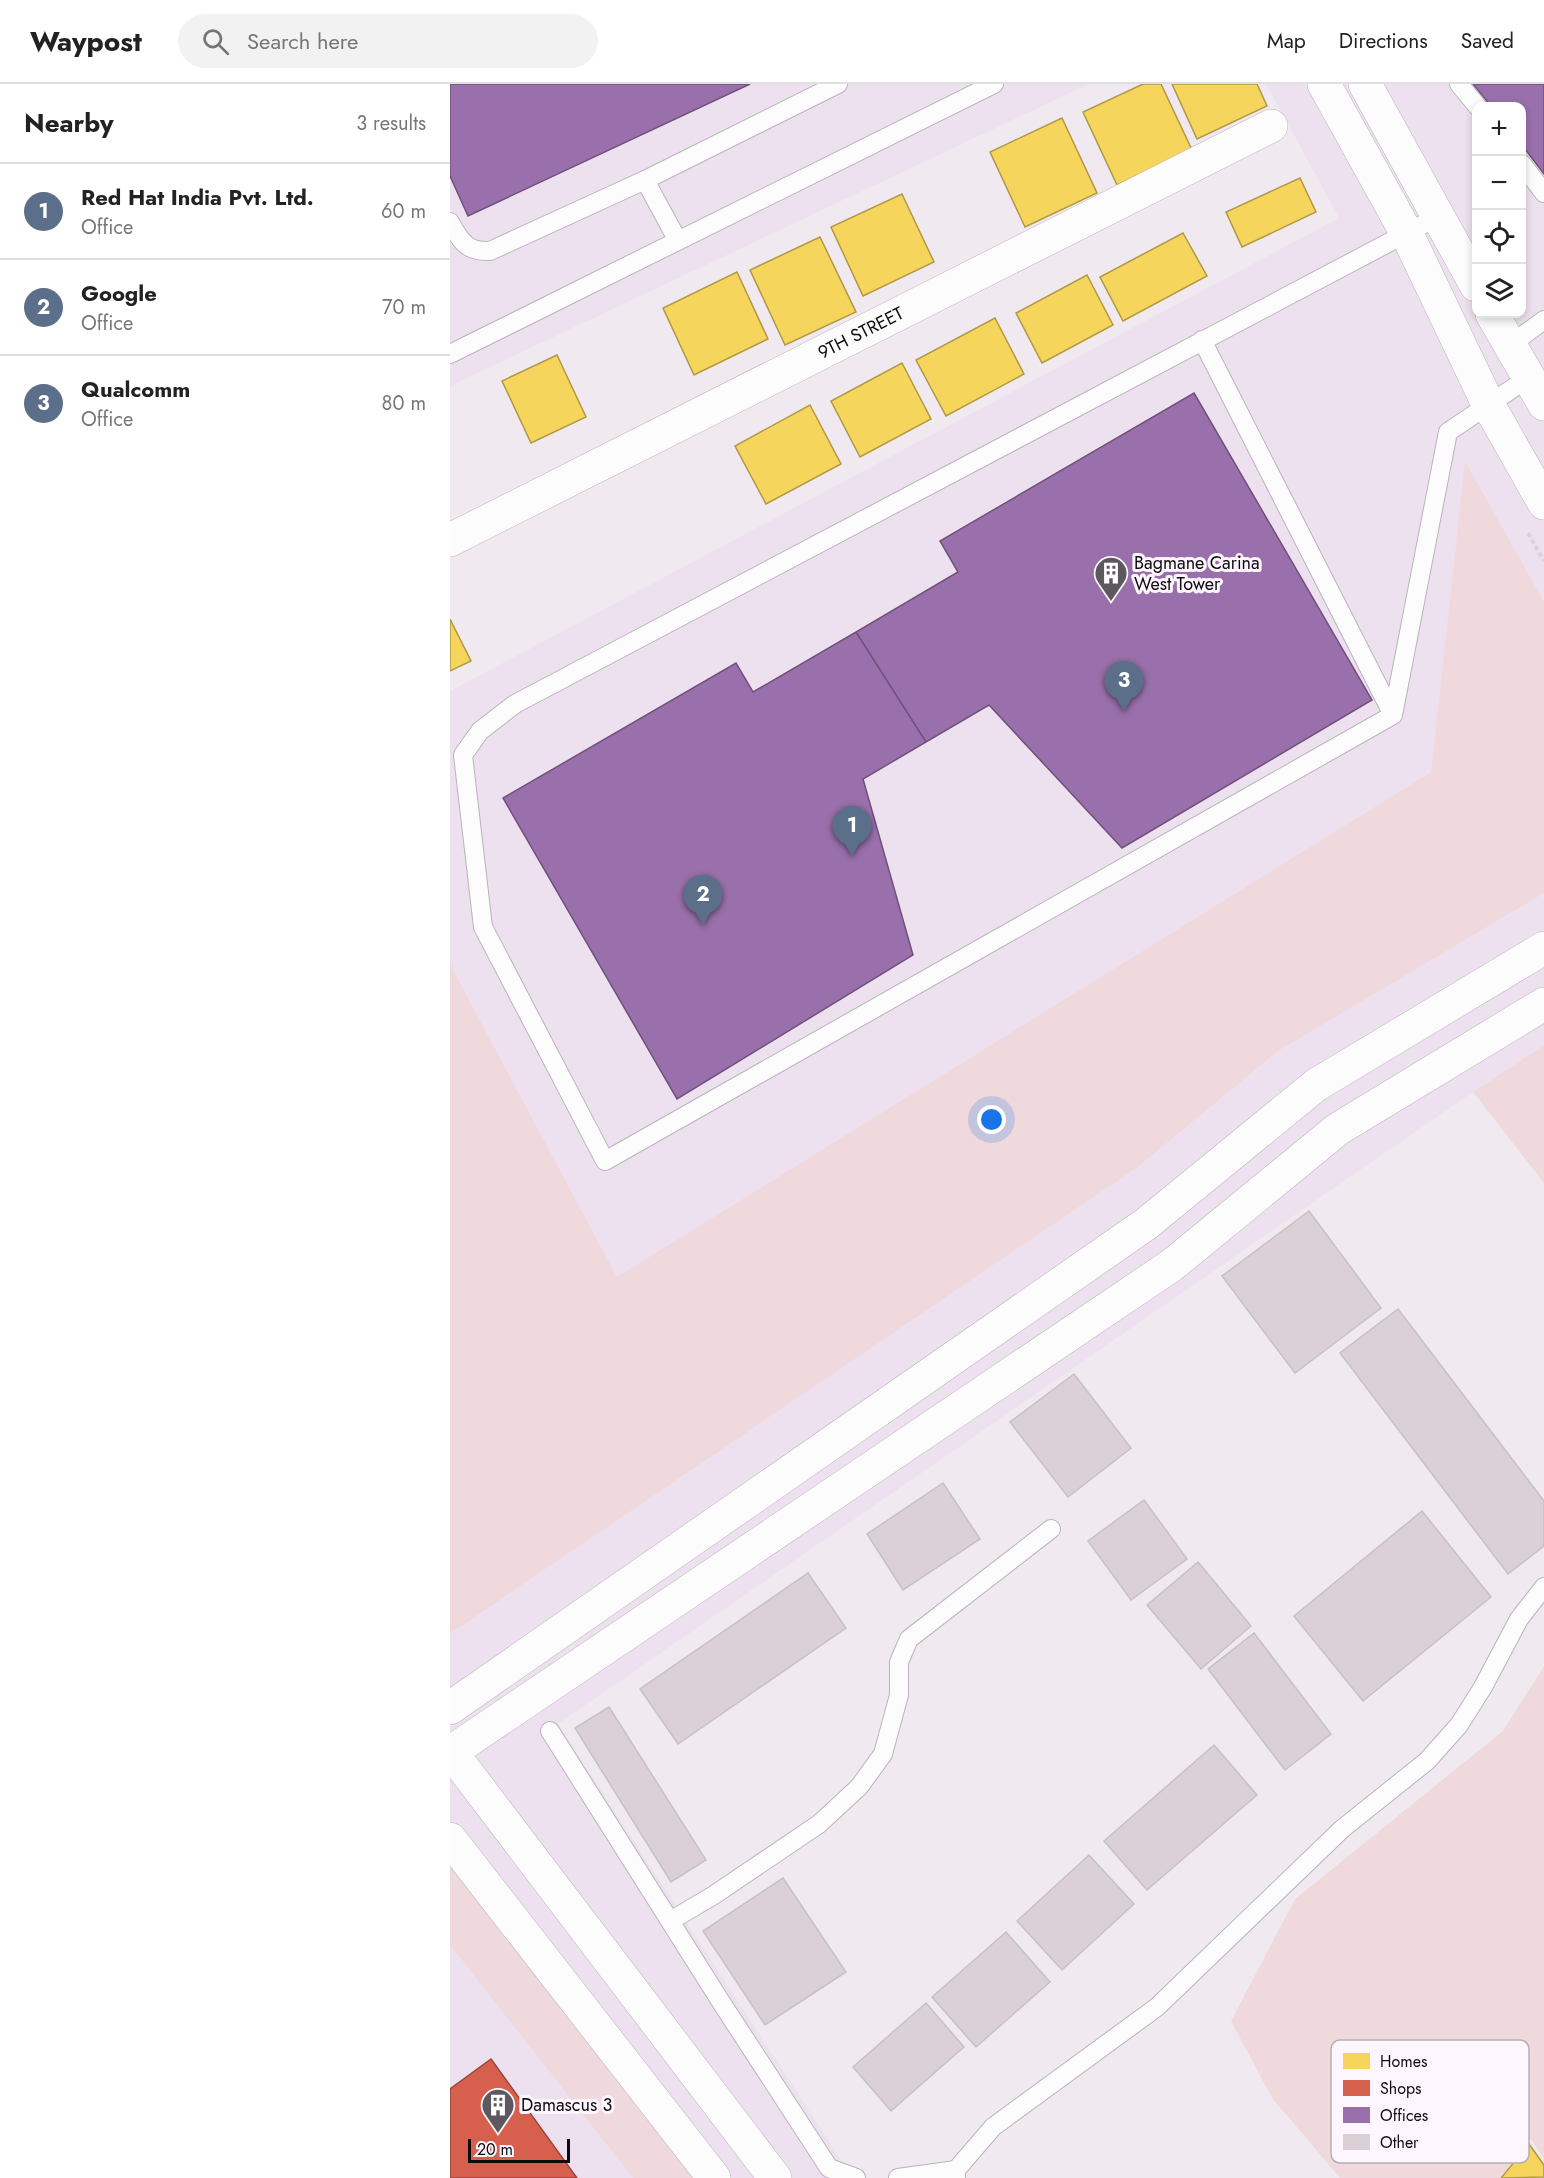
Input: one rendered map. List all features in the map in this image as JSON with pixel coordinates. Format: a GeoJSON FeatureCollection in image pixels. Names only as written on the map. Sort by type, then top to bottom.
{"type":"FeatureCollection","features":[{"type":"Feature","properties":{"kind":"street"},"geometry":{"type":"LineString","coordinates":[[1324,84],[1407,234],[1488,404],[1544,503]]}},
{"type":"Feature","properties":{"kind":"street"},"geometry":{"type":"LineString","coordinates":[[1365,84],[1472,278]]}},
{"type":"Feature","properties":{"kind":"street","name":"9TH STREET"},"geometry":{"type":"LineString","coordinates":[[450,540],[1271,126]]}},
{"type":"Feature","properties":{"kind":"street"},"geometry":{"type":"LineString","coordinates":[[1494,318],[1536,391]]}},
{"type":"Feature","properties":{"kind":"street"},"geometry":{"type":"LineString","coordinates":[[450,1708],[1146,1224],[1316,1085],[1544,948]]}},
{"type":"Feature","properties":{"kind":"street"},"geometry":{"type":"LineString","coordinates":[[775,2178],[450,1752],[1172,1265],[1338,1129],[1544,1004]]}},
{"type":"Feature","properties":{"kind":"street"},"geometry":{"type":"LineString","coordinates":[[450,1839],[714,2178]]}},
{"type":"Feature","properties":{"kind":"lane"},"geometry":{"type":"LineString","coordinates":[[450,222],[466,247],[478,252],[490,251],[645,180],[838,84]]}},
{"type":"Feature","properties":{"kind":"lane"},"geometry":{"type":"LineString","coordinates":[[450,354],[994,84]]}},
{"type":"Feature","properties":{"kind":"lane"},"geometry":{"type":"LineString","coordinates":[[1459,84],[1474,102]]}},
{"type":"Feature","properties":{"kind":"lane"},"geometry":{"type":"LineString","coordinates":[[1526,170],[1544,193]]}},
{"type":"Feature","properties":{"kind":"lane"},"geometry":{"type":"LineString","coordinates":[[645,180],[678,241]]}},
{"type":"Feature","properties":{"kind":"lane"},"geometry":{"type":"LineString","coordinates":[[1439,216],[514,704],[480,731],[463,755],[483,927],[605,1161],[1393,715],[1448,432],[1488,404],[1536,391]]}},
{"type":"Feature","properties":{"kind":"lane"},"geometry":{"type":"LineString","coordinates":[[1510,345],[1544,320]]}},
{"type":"Feature","properties":{"kind":"lane"},"geometry":{"type":"LineString","coordinates":[[1203,340],[1393,715]]}},
{"type":"Feature","properties":{"kind":"lane"},"geometry":{"type":"LineString","coordinates":[[670,1922],[819,1824],[859,1787],[884,1754],[899,1695],[899,1662],[909,1639],[1051,1529]]}},
{"type":"Feature","properties":{"kind":"lane"},"geometry":{"type":"LineString","coordinates":[[898,2178],[956,2174],[993,2127],[1157,2007],[1342,1829],[1427,1761],[1459,1725],[1483,1687],[1519,1619],[1544,1587]]}},
{"type":"Feature","properties":{"kind":"lane"},"geometry":{"type":"LineString","coordinates":[[550,1731],[829,2168],[856,2178]]}},
{"type":"Feature","properties":{"kind":"shaded area"},"geometry":{"type":"Polygon","coordinates":[[[450,84],[1089,84],[450,386],[450,84]]]}},
{"type":"Feature","properties":{"kind":"shaded area"},"geometry":{"type":"Polygon","coordinates":[[[1266,84],[1544,84],[1544,1045],[558,1724],[843,2163],[855,2178],[450,2178],[450,1634],[712,1456],[450,964],[450,691],[1339,218],[1266,84]]]}},
{"type":"Feature","properties":{"kind":"shaded area"},"geometry":{"type":"Polygon","coordinates":[[[1465,461],[1544,602],[1544,893],[1278,1051],[1139,1166],[450,1634],[450,964],[617,1277],[1431,772],[1465,461]]]}},
{"type":"Feature","properties":{"kind":"shaded area"},"geometry":{"type":"Polygon","coordinates":[[[1544,1045],[1544,1183],[1473,1092],[1544,1045]]]}},
{"type":"Feature","properties":{"kind":"shaded area"},"geometry":{"type":"Polygon","coordinates":[[[1544,1666],[1544,2159],[1531,2139],[1529,2141],[1529,2040],[1331,2040],[1331,2163],[1511,2163],[1499,2178],[1340,2178],[1272,2098],[1231,2021],[1295,1899],[1503,1731],[1544,1666]]]}},
{"type":"Feature","properties":{"kind":"shaded area"},"geometry":{"type":"Polygon","coordinates":[[[450,1861],[693,2178],[633,2178],[450,1945],[450,1861]]]}},
{"type":"Feature","properties":{"kind":"building: Homes"},"geometry":{"type":"Polygon","coordinates":[[[1143,84],[1161,84],[1192,150],[1117,185],[1083,112],[1143,84]]]}},
{"type":"Feature","properties":{"kind":"building: Homes"},"geometry":{"type":"Polygon","coordinates":[[[1172,84],[1257,84],[1267,106],[1197,139],[1172,84]]]}},
{"type":"Feature","properties":{"kind":"building: Homes"},"geometry":{"type":"Polygon","coordinates":[[[1062,118],[1097,193],[1025,227],[990,152],[1062,118]]]}},
{"type":"Feature","properties":{"kind":"building: Homes"},"geometry":{"type":"Polygon","coordinates":[[[1300,178],[1316,212],[1242,247],[1226,212],[1300,178]]]}},
{"type":"Feature","properties":{"kind":"building: Homes"},"geometry":{"type":"Polygon","coordinates":[[[902,194],[934,262],[863,296],[831,227],[902,194]]]}},
{"type":"Feature","properties":{"kind":"building: Homes"},"geometry":{"type":"Polygon","coordinates":[[[1183,233],[1207,276],[1123,321],[1100,277],[1183,233]]]}},
{"type":"Feature","properties":{"kind":"building: Homes"},"geometry":{"type":"Polygon","coordinates":[[[820,237],[856,312],[785,345],[750,270],[820,237]]]}},
{"type":"Feature","properties":{"kind":"building: Homes"},"geometry":{"type":"Polygon","coordinates":[[[737,272],[768,339],[694,375],[663,308],[737,272]]]}},
{"type":"Feature","properties":{"kind":"building: Homes"},"geometry":{"type":"Polygon","coordinates":[[[1087,275],[1113,325],[1042,363],[1016,313],[1087,275]]]}},
{"type":"Feature","properties":{"kind":"building: Homes"},"geometry":{"type":"Polygon","coordinates":[[[995,318],[1024,374],[946,416],[916,360],[995,318]]]}},
{"type":"Feature","properties":{"kind":"building: Homes"},"geometry":{"type":"Polygon","coordinates":[[[557,355],[586,417],[531,443],[502,381],[557,355]]]}},
{"type":"Feature","properties":{"kind":"building: Homes"},"geometry":{"type":"Polygon","coordinates":[[[902,363],[931,419],[860,457],[831,401],[902,363]]]}},
{"type":"Feature","properties":{"kind":"building: Homes"},"geometry":{"type":"Polygon","coordinates":[[[810,405],[841,464],[766,504],[735,446],[810,405]]]}},
{"type":"Feature","properties":{"kind":"building: Homes"},"geometry":{"type":"Polygon","coordinates":[[[450,619],[471,661],[450,671],[450,619]]]}},
{"type":"Feature","properties":{"kind":"building: Homes"},"geometry":{"type":"Polygon","coordinates":[[[1529,2144],[1544,2165],[1544,2177],[1501,2178],[1513,2163],[1529,2163],[1529,2144]]]}},
{"type":"Feature","properties":{"kind":"building: Shops","name":"Damascus 3"},"geometry":{"type":"Polygon","coordinates":[[[491,2059],[577,2178],[450,2178],[450,2089],[491,2059]]]}},
{"type":"Feature","properties":{"kind":"building: Offices"},"geometry":{"type":"Polygon","coordinates":[[[450,84],[750,84],[468,216],[450,176],[450,84]]]}},
{"type":"Feature","properties":{"kind":"building: Offices"},"geometry":{"type":"Polygon","coordinates":[[[1473,84],[1544,84],[1544,174],[1526,150],[1526,102],[1488,102],[1473,84]]]}},
{"type":"Feature","properties":{"kind":"building: Offices","name":"Bagmane Carina West Tower"},"geometry":{"type":"Polygon","coordinates":[[[1194,393],[1372,700],[1122,848],[989,705],[926,742],[856,632],[958,572],[940,541],[1194,393]]]}},
{"type":"Feature","properties":{"kind":"building: Offices"},"geometry":{"type":"Polygon","coordinates":[[[856,632],[926,742],[863,779],[913,955],[677,1099],[503,798],[736,663],[753,692],[856,632]]]}},
{"type":"Feature","properties":{"kind":"building: Other"},"geometry":{"type":"Polygon","coordinates":[[[1309,1211],[1381,1308],[1295,1373],[1222,1276],[1309,1211]]]}},
{"type":"Feature","properties":{"kind":"building: Other"},"geometry":{"type":"Polygon","coordinates":[[[1398,1309],[1544,1501],[1544,1546],[1508,1574],[1340,1353],[1398,1309]]]}},
{"type":"Feature","properties":{"kind":"building: Other"},"geometry":{"type":"Polygon","coordinates":[[[1074,1374],[1131,1448],[1068,1497],[1010,1422],[1074,1374]]]}},
{"type":"Feature","properties":{"kind":"building: Other"},"geometry":{"type":"Polygon","coordinates":[[[943,1483],[980,1539],[903,1590],[867,1534],[943,1483]]]}},
{"type":"Feature","properties":{"kind":"building: Other"},"geometry":{"type":"Polygon","coordinates":[[[1144,1500],[1187,1559],[1131,1600],[1088,1541],[1144,1500]]]}},
{"type":"Feature","properties":{"kind":"building: Other"},"geometry":{"type":"Polygon","coordinates":[[[1422,1511],[1491,1597],[1363,1701],[1294,1616],[1422,1511]]]}},
{"type":"Feature","properties":{"kind":"building: Other"},"geometry":{"type":"Polygon","coordinates":[[[1198,1562],[1251,1626],[1201,1669],[1147,1605],[1198,1562]]]}},
{"type":"Feature","properties":{"kind":"building: Other"},"geometry":{"type":"Polygon","coordinates":[[[808,1573],[846,1628],[678,1744],[640,1689],[808,1573]]]}},
{"type":"Feature","properties":{"kind":"building: Other"},"geometry":{"type":"Polygon","coordinates":[[[1254,1633],[1331,1734],[1285,1770],[1208,1669],[1254,1633]]]}},
{"type":"Feature","properties":{"kind":"building: Other"},"geometry":{"type":"Polygon","coordinates":[[[609,1707],[706,1860],[671,1882],[575,1728],[609,1707]]]}},
{"type":"Feature","properties":{"kind":"building: Other"},"geometry":{"type":"Polygon","coordinates":[[[1214,1745],[1257,1795],[1147,1890],[1104,1841],[1214,1745]]]}},
{"type":"Feature","properties":{"kind":"building: Other"},"geometry":{"type":"Polygon","coordinates":[[[1089,1855],[1134,1904],[1062,1970],[1017,1921],[1089,1855]]]}},
{"type":"Feature","properties":{"kind":"building: Other"},"geometry":{"type":"Polygon","coordinates":[[[783,1878],[846,1972],[765,2025],[703,1931],[783,1878]]]}},
{"type":"Feature","properties":{"kind":"building: Other"},"geometry":{"type":"Polygon","coordinates":[[[1006,1932],[1050,1982],[976,2047],[932,1997],[1006,1932]]]}},
{"type":"Feature","properties":{"kind":"building: Other"},"geometry":{"type":"Polygon","coordinates":[[[926,2003],[964,2047],[891,2111],[853,2067],[926,2003]]]}},
{"type":"Feature","properties":{"kind":"place","name":"Bagmane Carina West Tower"},"geometry":{"type":"Point","coordinates":[1111,602]}},
{"type":"Feature","properties":{"kind":"place","name":"Qualcomm"},"geometry":{"type":"Point","coordinates":[1124,711]}},
{"type":"Feature","properties":{"kind":"place","name":"Red Hat India Pvt. Ltd."},"geometry":{"type":"Point","coordinates":[852,856]}},
{"type":"Feature","properties":{"kind":"place","name":"Google"},"geometry":{"type":"Point","coordinates":[703,925]}},
{"type":"Feature","properties":{"kind":"place","name":"Damascus 3"},"geometry":{"type":"Point","coordinates":[498,2134]}}]}
